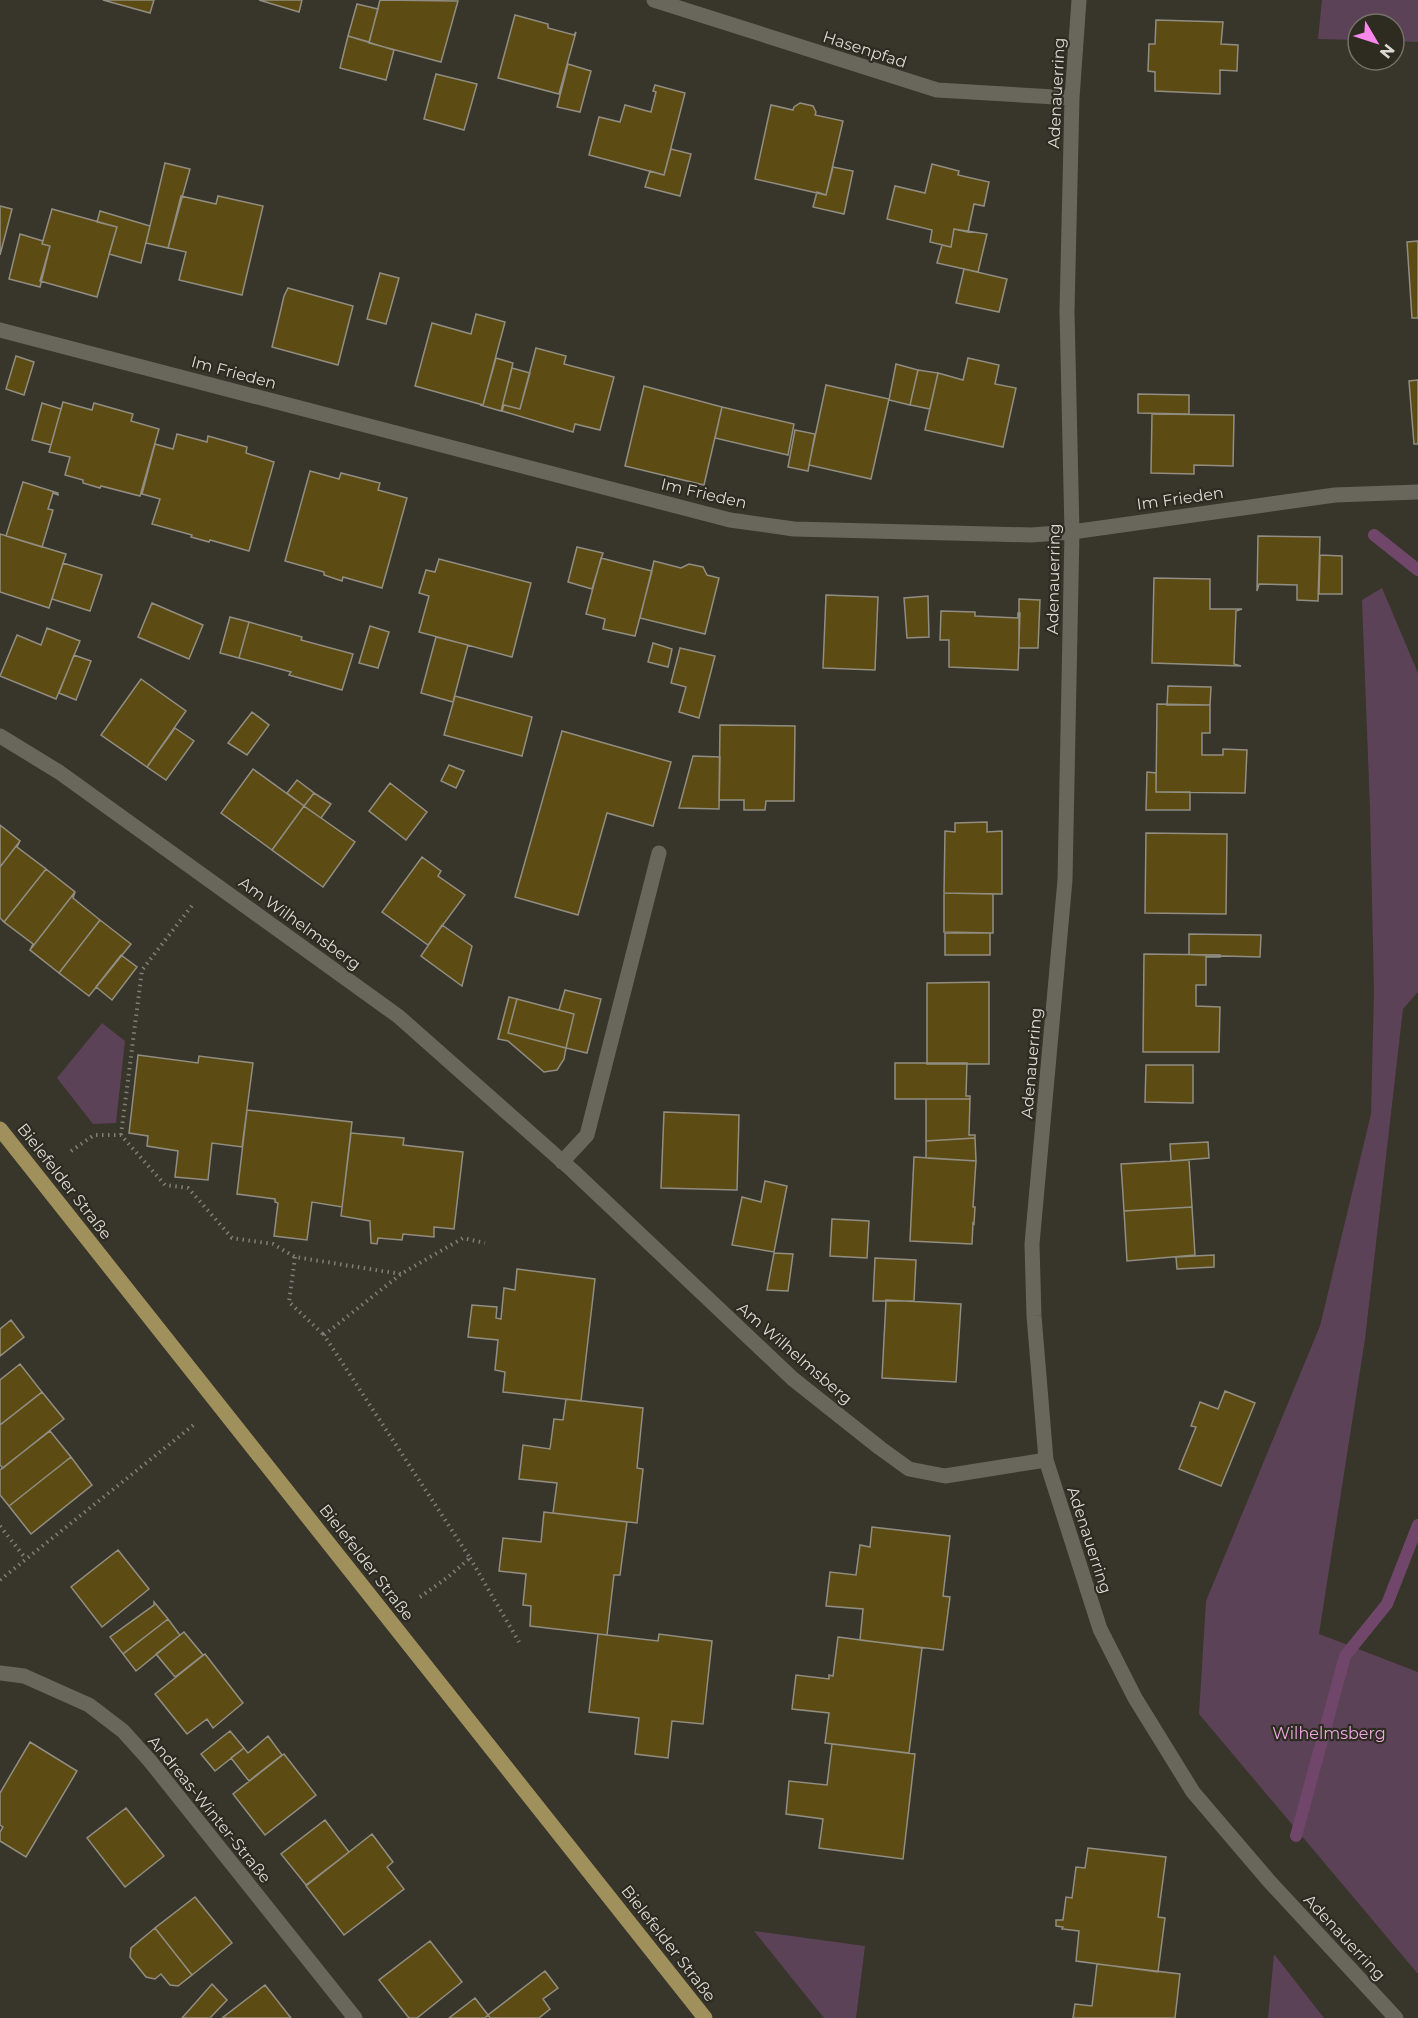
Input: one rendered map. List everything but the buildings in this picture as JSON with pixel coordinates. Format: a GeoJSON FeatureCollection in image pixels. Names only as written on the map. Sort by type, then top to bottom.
{"type":"FeatureCollection","features":[{"type":"Feature","properties":{"kind":"main road","name":"Bielefelder Straße"},"geometry":{"type":"LineString","coordinates":[[0,1129],[705,2018]]}},
{"type":"Feature","properties":{"kind":"street","name":"Hasenpfad"},"geometry":{"type":"LineString","coordinates":[[654,0],[937,90],[1072,98]]}},
{"type":"Feature","properties":{"kind":"street","name":"Adenauerring"},"geometry":{"type":"LineString","coordinates":[[1079,0],[1072,98],[1067,311],[1072,532],[1065,880],[1032,1244],[1034,1316],[1046,1460],[1100,1629],[1135,1698],[1193,1792],[1269,1881],[1396,2018]]}},
{"type":"Feature","properties":{"kind":"street","name":"Im Frieden"},"geometry":{"type":"LineString","coordinates":[[0,330],[730,520],[795,529],[1031,535],[1072,532],[1335,495],[1418,492]]}},
{"type":"Feature","properties":{"kind":"street","name":"Am Wilhelmsberg"},"geometry":{"type":"LineString","coordinates":[[0,736],[59,772],[398,1016],[562,1162],[793,1379],[909,1469],[945,1476],[1046,1460]]}},
{"type":"Feature","properties":{"kind":"street"},"geometry":{"type":"LineString","coordinates":[[562,1162],[586,1135],[660,853]]}},
{"type":"Feature","properties":{"kind":"street","name":"Andreas-Winter-Straße"},"geometry":{"type":"LineString","coordinates":[[0,1673],[24,1676],[88,1705],[123,1731],[150,1761],[355,2018]]}},
{"type":"Feature","properties":{"kind":"path"},"geometry":{"type":"LineString","coordinates":[[211,881],[142,970],[121,1135],[165,1185],[188,1188],[232,1238],[273,1244],[295,1257],[401,1274]]}},
{"type":"Feature","properties":{"kind":"path"},"geometry":{"type":"LineString","coordinates":[[70,1151],[94,1135],[121,1135]]}},
{"type":"Feature","properties":{"kind":"path"},"geometry":{"type":"LineString","coordinates":[[324,1335],[401,1274],[463,1238],[485,1243]]}},
{"type":"Feature","properties":{"kind":"path"},"geometry":{"type":"LineString","coordinates":[[295,1257],[289,1302],[324,1335],[470,1558],[519,1642]]}},
{"type":"Feature","properties":{"kind":"path"},"geometry":{"type":"LineString","coordinates":[[0,1580],[220,1405]]}},
{"type":"Feature","properties":{"kind":"path"},"geometry":{"type":"LineString","coordinates":[[0,1526],[26,1559]]}},
{"type":"Feature","properties":{"kind":"path"},"geometry":{"type":"LineString","coordinates":[[420,1597],[470,1558]]}},
{"type":"Feature","properties":{"kind":"green space"},"geometry":{"type":"Polygon","coordinates":[[[1322,0],[1418,0],[1418,42],[1406,42],[1406,12],[1346,12],[1346,40],[1318,39],[1322,0]]]}},
{"type":"Feature","properties":{"kind":"green space","name":"Wilhelmsberg"},"geometry":{"type":"Polygon","coordinates":[[[1382,588],[1418,673],[1418,992],[1403,1009],[1365,1339],[1319,1634],[1418,1672],[1418,1974],[1199,1714],[1206,1601],[1320,1326],[1371,1114],[1374,992],[1362,600],[1382,588]]]}},
{"type":"Feature","properties":{"kind":"green space"},"geometry":{"type":"Polygon","coordinates":[[[102,1023],[125,1041],[116,1123],[93,1124],[57,1078],[102,1023]]]}},
{"type":"Feature","properties":{"kind":"green space"},"geometry":{"type":"Polygon","coordinates":[[[754,1931],[865,1946],[856,2018],[824,2018],[754,1931]]]}},
{"type":"Feature","properties":{"kind":"green space"},"geometry":{"type":"Polygon","coordinates":[[[1274,1954],[1324,2018],[1268,2018],[1274,1954]]]}},
{"type":"Feature","properties":{"kind":"waterway"},"geometry":{"type":"LineString","coordinates":[[1374,535],[1418,570]]}},
{"type":"Feature","properties":{"kind":"waterway"},"geometry":{"type":"LineString","coordinates":[[1296,1836],[1345,1656],[1387,1604],[1418,1525]]}}]}
